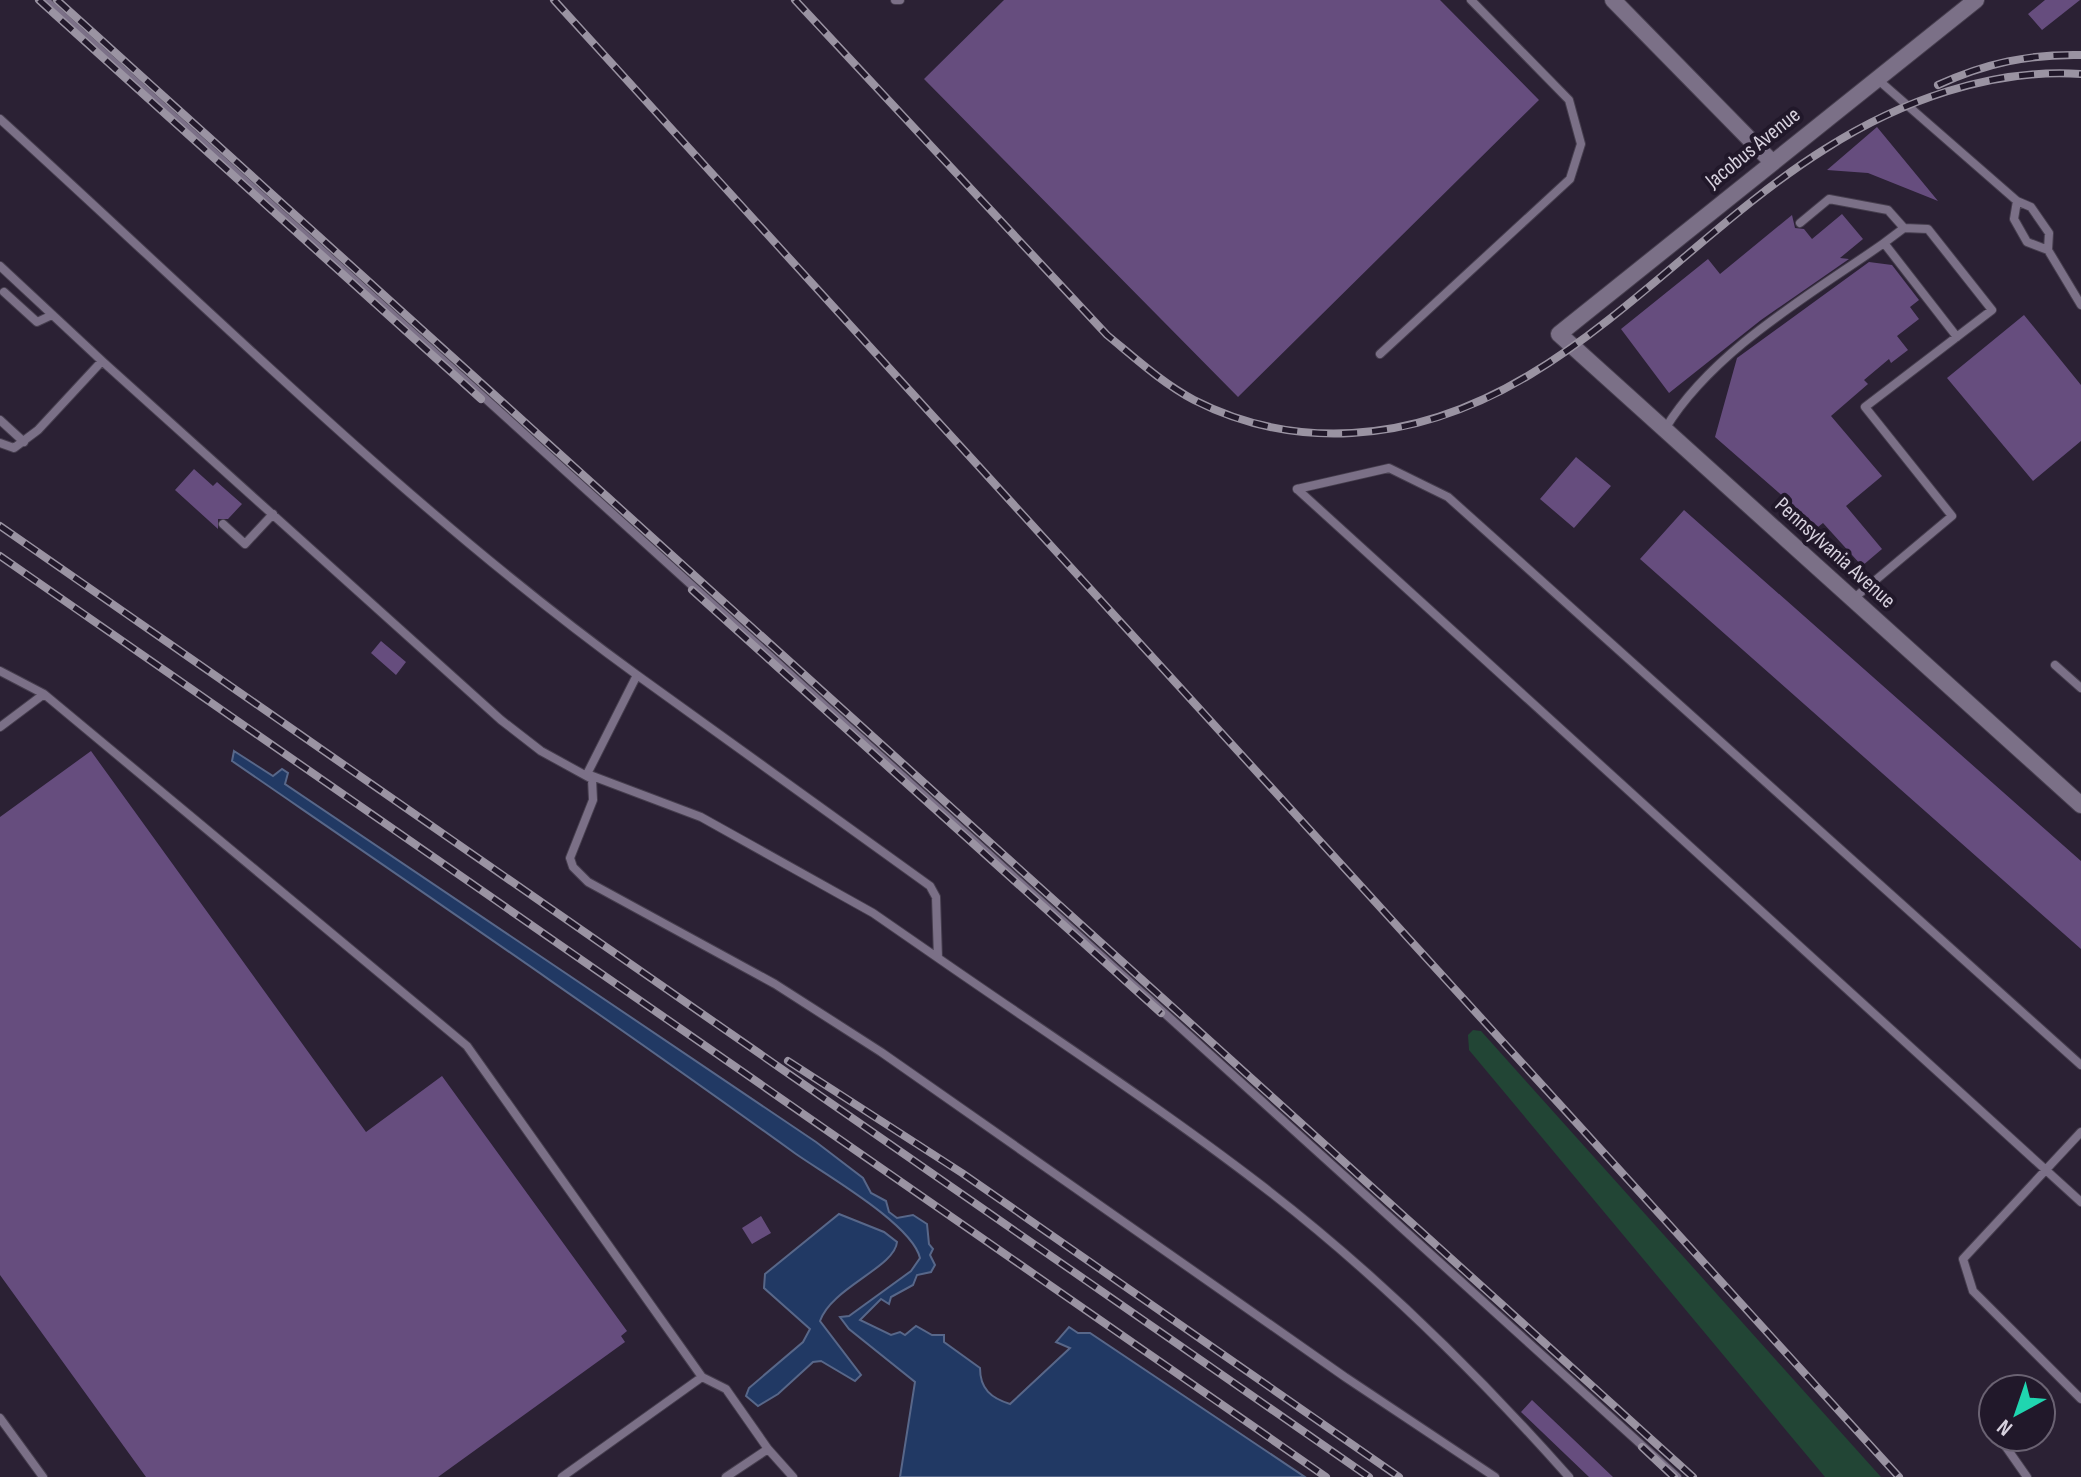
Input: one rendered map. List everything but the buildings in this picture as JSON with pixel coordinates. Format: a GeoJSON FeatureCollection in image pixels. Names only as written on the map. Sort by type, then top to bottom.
{"type":"FeatureCollection","features":[{"type":"Feature","properties":{"kind":"street"},"geometry":{"type":"LineString","coordinates":[[1613,0],[1771,161]]}},
{"type":"Feature","properties":{"kind":"street","name":"Jacobus Avenue"},"geometry":{"type":"LineString","coordinates":[[1559,334],[1771,161],[1976,0]]}},
{"type":"Feature","properties":{"kind":"street","name":"Pennsylvania Avenue"},"geometry":{"type":"LineString","coordinates":[[1559,334],[2081,805]]}},
{"type":"Feature","properties":{"kind":"lane"},"geometry":{"type":"LineString","coordinates":[[45,0],[1677,1477]]}},
{"type":"Feature","properties":{"kind":"lane"},"geometry":{"type":"LineString","coordinates":[[1380,354],[1570,179],[1581,144],[1569,100],[1471,0]]}},
{"type":"Feature","properties":{"kind":"lane"},"geometry":{"type":"LineString","coordinates":[[1876,78],[2017,201],[2031,207],[2049,233],[2048,250],[2081,305]]}},
{"type":"Feature","properties":{"kind":"lane"},"geometry":{"type":"LineString","coordinates":[[0,119],[442,521],[542,606],[930,886],[936,897],[941,946],[938,958]]}},
{"type":"Feature","properties":{"kind":"lane"},"geometry":{"type":"LineString","coordinates":[[1800,223],[1829,199],[1888,210],[1904,228]]}},
{"type":"Feature","properties":{"kind":"lane"},"geometry":{"type":"LineString","coordinates":[[2017,201],[2014,219],[2027,242],[2048,250]]}},
{"type":"Feature","properties":{"kind":"lane"},"geometry":{"type":"LineString","coordinates":[[1665,429],[1699,383],[1810,293],[1904,228],[1928,229],[1992,310],[1865,407],[1952,516],[1853,599]]}},
{"type":"Feature","properties":{"kind":"lane"},"geometry":{"type":"LineString","coordinates":[[1884,243],[1957,337]]}},
{"type":"Feature","properties":{"kind":"lane"},"geometry":{"type":"LineString","coordinates":[[0,266],[501,720],[541,751],[587,774],[701,817],[873,913],[938,958],[1290,1208],[1450,1350],[1569,1477]]}},
{"type":"Feature","properties":{"kind":"lane"},"geometry":{"type":"LineString","coordinates":[[4,292],[37,322],[52,315]]}},
{"type":"Feature","properties":{"kind":"lane"},"geometry":{"type":"LineString","coordinates":[[0,443],[11,448],[24,442],[102,361]]}},
{"type":"Feature","properties":{"kind":"lane"},"geometry":{"type":"LineString","coordinates":[[0,420],[24,442]]}},
{"type":"Feature","properties":{"kind":"lane"},"geometry":{"type":"LineString","coordinates":[[2081,1065],[1448,497],[1389,468],[1297,489],[2081,1202]]}},
{"type":"Feature","properties":{"kind":"lane"},"geometry":{"type":"LineString","coordinates":[[223,524],[245,544],[273,514]]}},
{"type":"Feature","properties":{"kind":"lane"},"geometry":{"type":"LineString","coordinates":[[2055,665],[2081,688]]}},
{"type":"Feature","properties":{"kind":"lane"},"geometry":{"type":"LineString","coordinates":[[0,671],[44,694],[467,1046],[702,1377],[726,1389],[768,1449],[793,1477]]}},
{"type":"Feature","properties":{"kind":"lane"},"geometry":{"type":"LineString","coordinates":[[587,774],[637,675]]}},
{"type":"Feature","properties":{"kind":"lane"},"geometry":{"type":"LineString","coordinates":[[0,727],[44,694]]}},
{"type":"Feature","properties":{"kind":"lane"},"geometry":{"type":"LineString","coordinates":[[587,774],[594,781],[594,796],[570,858],[573,867],[588,882],[775,984],[881,1052],[1345,1377],[1495,1477]]}},
{"type":"Feature","properties":{"kind":"lane"},"geometry":{"type":"LineString","coordinates":[[2081,1132],[1963,1259],[1973,1291],[2081,1399]]}},
{"type":"Feature","properties":{"kind":"lane"},"geometry":{"type":"LineString","coordinates":[[562,1477],[702,1377]]}},
{"type":"Feature","properties":{"kind":"lane"},"geometry":{"type":"LineString","coordinates":[[0,1418],[43,1477]]}},
{"type":"Feature","properties":{"kind":"lane"},"geometry":{"type":"LineString","coordinates":[[726,1477],[768,1449]]}},
{"type":"Feature","properties":{"kind":"lane"},"geometry":{"type":"LineString","coordinates":[[2010,1453],[2027,1477]]}},
{"type":"Feature","properties":{"kind":"green space"},"geometry":{"type":"Polygon","coordinates":[[[1473,1030],[1481,1031],[1881,1477],[1825,1477],[1469,1050],[1468,1035],[1473,1030]]]}},
{"type":"Feature","properties":{"kind":"water"},"geometry":{"type":"Polygon","coordinates":[[[234,751],[273,776],[282,769],[288,773],[285,784],[816,1142],[863,1178],[871,1193],[886,1201],[889,1212],[897,1218],[913,1215],[927,1224],[929,1244],[933,1249],[930,1255],[935,1265],[931,1272],[917,1275],[913,1285],[891,1297],[889,1304],[881,1299],[860,1320],[891,1335],[900,1332],[905,1335],[916,1326],[932,1335],[944,1335],[944,1342],[980,1368],[982,1382],[988,1392],[1010,1404],[1070,1348],[1056,1342],[1069,1327],[1078,1333],[1090,1333],[1305,1477],[900,1477],[915,1382],[849,1329],[840,1317],[849,1316],[911,1271],[920,1258],[901,1230],[866,1201],[232,761],[234,751]]]}},
{"type":"Feature","properties":{"kind":"water"},"geometry":{"type":"Polygon","coordinates":[[[839,1214],[884,1232],[897,1242],[886,1260],[836,1298],[820,1321],[861,1375],[855,1381],[821,1361],[813,1362],[778,1394],[758,1406],[746,1396],[749,1388],[803,1342],[810,1329],[764,1288],[765,1274],[839,1214]]]}},
{"type":"Feature","properties":{"kind":"railway"},"geometry":{"type":"LineString","coordinates":[[39,0],[481,399]]}},
{"type":"Feature","properties":{"kind":"railway"},"geometry":{"type":"LineString","coordinates":[[57,0],[1693,1477]]}},
{"type":"Feature","properties":{"kind":"railway"},"geometry":{"type":"LineString","coordinates":[[554,0],[1899,1477]]}},
{"type":"Feature","properties":{"kind":"railway"},"geometry":{"type":"LineString","coordinates":[[795,0],[1107,335],[1160,378],[1194,400],[1251,422],[1311,433],[1352,433],[1422,422],[1486,398],[1546,364],[1604,324],[1768,189],[1825,149],[1884,116],[1947,91],[1980,82],[2014,76],[2081,74]]}},
{"type":"Feature","properties":{"kind":"railway"},"geometry":{"type":"LineString","coordinates":[[1938,85],[2008,61],[2081,55]]}},
{"type":"Feature","properties":{"kind":"railway"},"geometry":{"type":"LineString","coordinates":[[0,526],[1369,1477]]}},
{"type":"Feature","properties":{"kind":"railway"},"geometry":{"type":"LineString","coordinates":[[0,556],[1326,1477]]}},
{"type":"Feature","properties":{"kind":"railway"},"geometry":{"type":"LineString","coordinates":[[692,590],[1161,1013]]}},
{"type":"Feature","properties":{"kind":"railway"},"geometry":{"type":"LineString","coordinates":[[788,1061],[962,1173],[1399,1477]]}},
{"type":"Feature","properties":{"kind":"railway"},"geometry":{"type":"LineString","coordinates":[[1642,1447],[1674,1477]]}}]}
